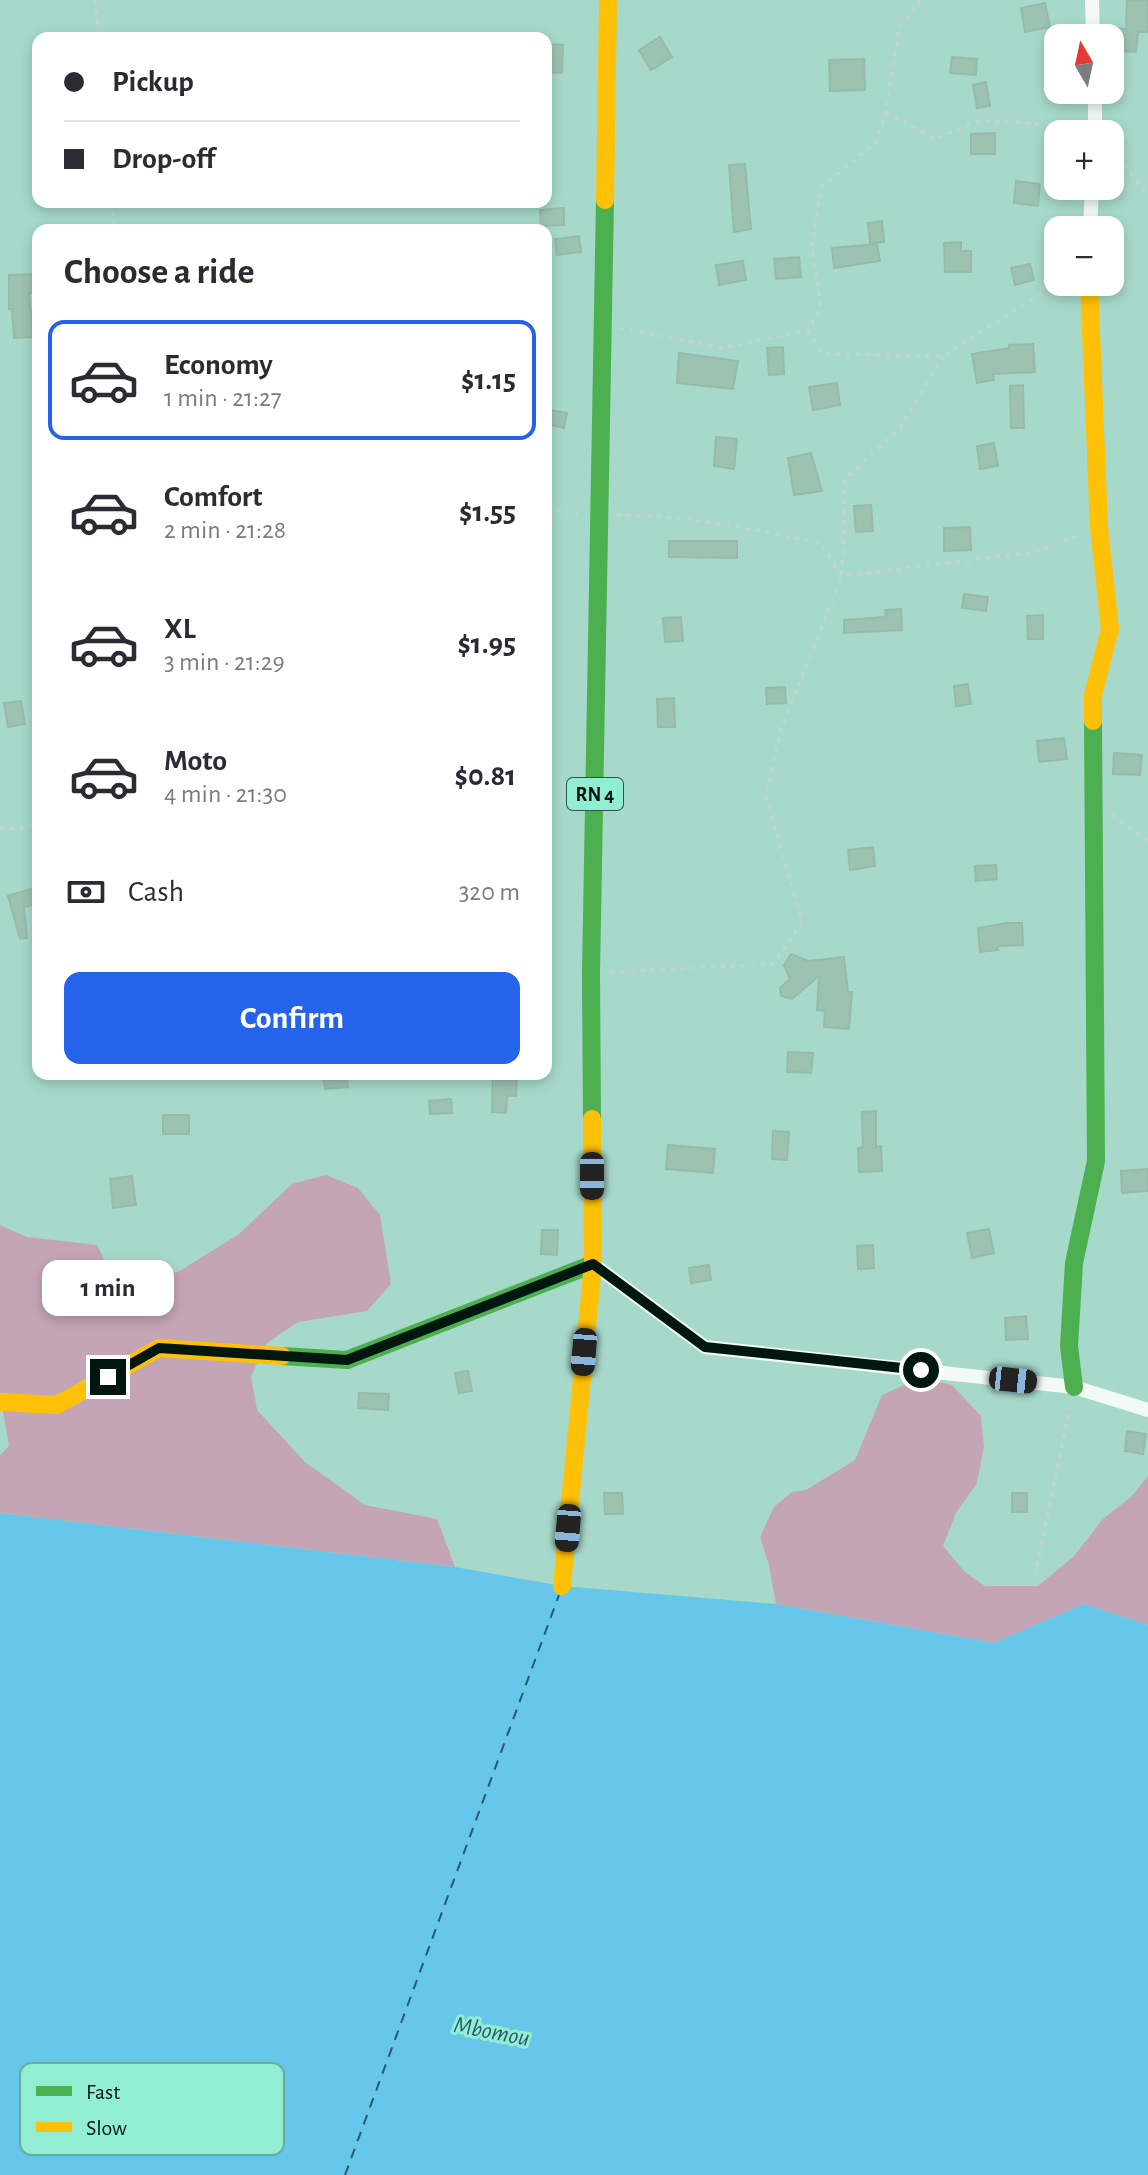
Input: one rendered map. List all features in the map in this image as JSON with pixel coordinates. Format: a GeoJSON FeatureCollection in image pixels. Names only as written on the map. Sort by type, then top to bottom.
{"type":"FeatureCollection","features":[{"type":"Feature","properties":{"kind":"street","name":"RN 4"},"geometry":{"type":"LineString","coordinates":[[562,1586],[593,1264],[591,973],[608,0]]}},
{"type":"Feature","properties":{"kind":"street"},"geometry":{"type":"LineString","coordinates":[[1092,0],[1093,24]]}},
{"type":"Feature","properties":{"kind":"street"},"geometry":{"type":"LineString","coordinates":[[1096,104],[1096,120]]}},
{"type":"Feature","properties":{"kind":"street"},"geometry":{"type":"LineString","coordinates":[[1074,1387],[1069,1346],[1074,1263],[1096,1161],[1093,695],[1110,629],[1099,527],[1090,296]]}},
{"type":"Feature","properties":{"kind":"street"},"geometry":{"type":"LineString","coordinates":[[0,1402],[57,1405],[159,1348],[347,1360],[593,1264],[705,1347],[1074,1387],[1148,1410]]}},
{"type":"Feature","properties":{"kind":"path"},"geometry":{"type":"LineString","coordinates":[[95,0],[98,32]]}},
{"type":"Feature","properties":{"kind":"path"},"geometry":{"type":"LineString","coordinates":[[808,331],[821,307],[812,246],[821,187],[876,143],[886,112],[899,28],[920,0]]}},
{"type":"Feature","properties":{"kind":"path"},"geometry":{"type":"LineString","coordinates":[[886,112],[935,139],[981,120],[1069,126],[1096,115],[1126,135],[1125,166],[1146,190]]}},
{"type":"Feature","properties":{"kind":"path"},"geometry":{"type":"LineString","coordinates":[[591,973],[774,964],[802,921],[766,797],[781,730],[842,576],[845,479],[901,427],[943,356],[1044,292]]}},
{"type":"Feature","properties":{"kind":"path"},"geometry":{"type":"LineString","coordinates":[[604,326],[639,329],[722,348],[808,331]]}},
{"type":"Feature","properties":{"kind":"path"},"geometry":{"type":"LineString","coordinates":[[808,331],[823,354],[943,356]]}},
{"type":"Feature","properties":{"kind":"path"},"geometry":{"type":"LineString","coordinates":[[552,512],[667,516],[733,525],[820,543],[842,576]]}},
{"type":"Feature","properties":{"kind":"path"},"geometry":{"type":"LineString","coordinates":[[842,576],[1035,552],[1099,527]]}},
{"type":"Feature","properties":{"kind":"path"},"geometry":{"type":"LineString","coordinates":[[1092,800],[1148,840]]}},
{"type":"Feature","properties":{"kind":"path"},"geometry":{"type":"LineString","coordinates":[[0,827],[17,830],[32,825]]}},
{"type":"Feature","properties":{"kind":"path"},"geometry":{"type":"LineString","coordinates":[[1035,1575],[1074,1387]]}},
{"type":"Feature","properties":{"kind":"shaded area"},"geometry":{"type":"Polygon","coordinates":[[[326,1175],[358,1188],[380,1215],[391,1284],[367,1311],[298,1322],[267,1343],[251,1376],[257,1410],[305,1462],[365,1505],[437,1519],[455,1567],[0,1513],[0,1455],[9,1446],[0,1396],[0,1225],[27,1237],[97,1245],[109,1269],[178,1272],[239,1234],[292,1184],[326,1175]]]}},
{"type":"Feature","properties":{"kind":"shaded area"},"geometry":{"type":"Polygon","coordinates":[[[921,1377],[952,1385],[981,1416],[984,1447],[977,1483],[956,1513],[943,1546],[965,1572],[985,1586],[1038,1586],[1074,1556],[1103,1519],[1132,1496],[1148,1476],[1148,1625],[1084,1604],[994,1643],[776,1604],[760,1537],[774,1507],[792,1492],[806,1490],[855,1460],[882,1395],[921,1377]]]}},
{"type":"Feature","properties":{"kind":"water","name":"Mbomou"},"geometry":{"type":"Polygon","coordinates":[[[0,1513],[455,1567],[562,1586],[776,1604],[994,1643],[1084,1604],[1148,1625],[1148,2175],[0,2175],[0,1513]]]}},
{"type":"Feature","properties":{"kind":"building"},"geometry":{"type":"Polygon","coordinates":[[[1127,0],[1148,0],[1148,32],[1138,32],[1136,52],[1124,51],[1127,0]]]}},
{"type":"Feature","properties":{"kind":"building"},"geometry":{"type":"Polygon","coordinates":[[[1045,3],[1049,24],[1025,32],[1021,8],[1045,3]]]}},
{"type":"Feature","properties":{"kind":"building"},"geometry":{"type":"Polygon","coordinates":[[[660,37],[672,57],[651,70],[639,50],[660,37]]]}},
{"type":"Feature","properties":{"kind":"building"},"geometry":{"type":"Polygon","coordinates":[[[552,44],[563,45],[562,73],[552,72],[552,44]]]}},
{"type":"Feature","properties":{"kind":"building"},"geometry":{"type":"Polygon","coordinates":[[[952,57],[977,59],[976,75],[950,73],[952,57]]]}},
{"type":"Feature","properties":{"kind":"building"},"geometry":{"type":"Polygon","coordinates":[[[864,59],[865,90],[830,91],[829,60],[864,59]]]}},
{"type":"Feature","properties":{"kind":"building"},"geometry":{"type":"Polygon","coordinates":[[[986,82],[990,106],[977,108],[973,85],[986,82]]]}},
{"type":"Feature","properties":{"kind":"building"},"geometry":{"type":"Polygon","coordinates":[[[995,133],[995,154],[971,154],[971,134],[995,133]]]}},
{"type":"Feature","properties":{"kind":"building"},"geometry":{"type":"Polygon","coordinates":[[[745,164],[751,229],[734,232],[729,165],[745,164]]]}},
{"type":"Feature","properties":{"kind":"building"},"geometry":{"type":"Polygon","coordinates":[[[1016,181],[1040,184],[1038,206],[1014,203],[1016,181]]]}},
{"type":"Feature","properties":{"kind":"building"},"geometry":{"type":"Polygon","coordinates":[[[564,208],[564,225],[541,224],[540,210],[564,208]]]}},
{"type":"Feature","properties":{"kind":"building"},"geometry":{"type":"Polygon","coordinates":[[[882,221],[884,242],[870,243],[868,223],[882,221]]]}},
{"type":"Feature","properties":{"kind":"building"},"geometry":{"type":"Polygon","coordinates":[[[579,236],[581,252],[557,255],[555,239],[579,236]]]}},
{"type":"Feature","properties":{"kind":"building"},"geometry":{"type":"Polygon","coordinates":[[[961,242],[961,251],[971,251],[971,272],[945,272],[944,243],[961,242]]]}},
{"type":"Feature","properties":{"kind":"building"},"geometry":{"type":"Polygon","coordinates":[[[877,244],[880,261],[834,268],[832,248],[877,244]]]}},
{"type":"Feature","properties":{"kind":"building"},"geometry":{"type":"Polygon","coordinates":[[[799,257],[801,277],[776,279],[774,259],[799,257]]]}},
{"type":"Feature","properties":{"kind":"building"},"geometry":{"type":"Polygon","coordinates":[[[743,261],[746,280],[719,285],[716,265],[743,261]]]}},
{"type":"Feature","properties":{"kind":"building"},"geometry":{"type":"Polygon","coordinates":[[[1030,264],[1034,280],[1015,285],[1011,268],[1030,264]]]}},
{"type":"Feature","properties":{"kind":"building"},"geometry":{"type":"Polygon","coordinates":[[[32,274],[32,293],[29,293],[32,337],[14,338],[12,309],[9,309],[9,275],[32,274]]]}},
{"type":"Feature","properties":{"kind":"building"},"geometry":{"type":"Polygon","coordinates":[[[1033,344],[1035,372],[993,374],[994,380],[977,383],[972,354],[1009,348],[1009,345],[1033,344]]]}},
{"type":"Feature","properties":{"kind":"building"},"geometry":{"type":"Polygon","coordinates":[[[783,347],[784,374],[769,375],[767,348],[783,347]]]}},
{"type":"Feature","properties":{"kind":"building"},"geometry":{"type":"Polygon","coordinates":[[[679,353],[738,361],[733,389],[677,383],[679,353]]]}},
{"type":"Feature","properties":{"kind":"building"},"geometry":{"type":"Polygon","coordinates":[[[837,383],[840,405],[813,410],[809,387],[837,383]]]}},
{"type":"Feature","properties":{"kind":"building"},"geometry":{"type":"Polygon","coordinates":[[[1023,385],[1024,428],[1011,428],[1010,386],[1023,385]]]}},
{"type":"Feature","properties":{"kind":"building"},"geometry":{"type":"Polygon","coordinates":[[[552,410],[567,413],[564,428],[552,425],[552,410]]]}},
{"type":"Feature","properties":{"kind":"building"},"geometry":{"type":"Polygon","coordinates":[[[716,437],[737,439],[734,469],[714,466],[716,437]]]}},
{"type":"Feature","properties":{"kind":"building"},"geometry":{"type":"Polygon","coordinates":[[[994,443],[998,466],[980,469],[977,446],[994,443]]]}},
{"type":"Feature","properties":{"kind":"building"},"geometry":{"type":"Polygon","coordinates":[[[811,453],[822,491],[794,495],[788,458],[811,453]]]}},
{"type":"Feature","properties":{"kind":"building"},"geometry":{"type":"Polygon","coordinates":[[[871,505],[873,531],[856,532],[854,506],[871,505]]]}},
{"type":"Feature","properties":{"kind":"building"},"geometry":{"type":"Polygon","coordinates":[[[970,527],[971,550],[944,551],[944,528],[970,527]]]}},
{"type":"Feature","properties":{"kind":"building"},"geometry":{"type":"Polygon","coordinates":[[[669,541],[737,541],[737,558],[669,557],[669,541]]]}},
{"type":"Feature","properties":{"kind":"building"},"geometry":{"type":"Polygon","coordinates":[[[964,594],[988,597],[986,611],[962,608],[964,594]]]}},
{"type":"Feature","properties":{"kind":"building"},"geometry":{"type":"Polygon","coordinates":[[[901,609],[902,630],[844,633],[844,620],[886,617],[885,610],[901,609]]]}},
{"type":"Feature","properties":{"kind":"building"},"geometry":{"type":"Polygon","coordinates":[[[1043,615],[1043,639],[1028,639],[1027,616],[1043,615]]]}},
{"type":"Feature","properties":{"kind":"building"},"geometry":{"type":"Polygon","coordinates":[[[681,617],[683,641],[665,642],[663,618],[681,617]]]}},
{"type":"Feature","properties":{"kind":"building"},"geometry":{"type":"Polygon","coordinates":[[[968,684],[971,704],[956,706],[954,686],[968,684]]]}},
{"type":"Feature","properties":{"kind":"building"},"geometry":{"type":"Polygon","coordinates":[[[785,687],[786,703],[767,704],[766,688],[785,687]]]}},
{"type":"Feature","properties":{"kind":"building"},"geometry":{"type":"Polygon","coordinates":[[[674,698],[675,727],[658,727],[657,699],[674,698]]]}},
{"type":"Feature","properties":{"kind":"building"},"geometry":{"type":"Polygon","coordinates":[[[21,701],[25,724],[8,727],[4,703],[21,701]]]}},
{"type":"Feature","properties":{"kind":"building"},"geometry":{"type":"Polygon","coordinates":[[[1064,738],[1067,759],[1039,762],[1037,741],[1064,738]]]}},
{"type":"Feature","properties":{"kind":"building"},"geometry":{"type":"Polygon","coordinates":[[[1114,753],[1142,755],[1140,775],[1113,774],[1114,753]]]}},
{"type":"Feature","properties":{"kind":"building"},"geometry":{"type":"Polygon","coordinates":[[[873,847],[875,866],[850,870],[848,850],[873,847]]]}},
{"type":"Feature","properties":{"kind":"building"},"geometry":{"type":"Polygon","coordinates":[[[996,865],[997,879],[976,881],[975,866],[996,865]]]}},
{"type":"Feature","properties":{"kind":"building"},"geometry":{"type":"Polygon","coordinates":[[[32,889],[32,905],[24,907],[27,938],[20,939],[8,896],[32,889]]]}},
{"type":"Feature","properties":{"kind":"building"},"geometry":{"type":"Polygon","coordinates":[[[1022,923],[1023,945],[997,946],[998,950],[980,952],[978,928],[1022,923]]]}},
{"type":"Feature","properties":{"kind":"building"},"geometry":{"type":"Polygon","coordinates":[[[791,954],[808,961],[844,957],[848,992],[852,992],[849,1029],[824,1027],[825,1011],[817,1010],[819,976],[792,999],[781,996],[780,988],[790,979],[784,965],[791,954]]]}},
{"type":"Feature","properties":{"kind":"building"},"geometry":{"type":"Polygon","coordinates":[[[788,1052],[813,1053],[811,1073],[787,1072],[788,1052]]]}},
{"type":"Feature","properties":{"kind":"building"},"geometry":{"type":"Polygon","coordinates":[[[324,1080],[347,1080],[348,1087],[325,1089],[324,1080]]]}},
{"type":"Feature","properties":{"kind":"building"},"geometry":{"type":"Polygon","coordinates":[[[493,1080],[517,1080],[516,1096],[507,1096],[506,1113],[492,1112],[493,1080]]]}},
{"type":"Feature","properties":{"kind":"building"},"geometry":{"type":"Polygon","coordinates":[[[451,1099],[452,1113],[430,1114],[429,1101],[451,1099]]]}},
{"type":"Feature","properties":{"kind":"building"},"geometry":{"type":"Polygon","coordinates":[[[876,1111],[876,1147],[881,1146],[882,1171],[859,1172],[858,1148],[863,1147],[862,1112],[876,1111]]]}},
{"type":"Feature","properties":{"kind":"building"},"geometry":{"type":"Polygon","coordinates":[[[163,1115],[189,1115],[189,1134],[163,1134],[163,1115]]]}},
{"type":"Feature","properties":{"kind":"building"},"geometry":{"type":"Polygon","coordinates":[[[773,1131],[789,1132],[787,1160],[772,1159],[773,1131]]]}},
{"type":"Feature","properties":{"kind":"building"},"geometry":{"type":"Polygon","coordinates":[[[668,1145],[715,1149],[713,1173],[666,1169],[668,1145]]]}},
{"type":"Feature","properties":{"kind":"building"},"geometry":{"type":"Polygon","coordinates":[[[1148,1169],[1148,1191],[1122,1193],[1121,1171],[1148,1169]]]}},
{"type":"Feature","properties":{"kind":"building"},"geometry":{"type":"Polygon","coordinates":[[[132,1176],[136,1205],[113,1208],[110,1179],[132,1176]]]}},
{"type":"Feature","properties":{"kind":"building"},"geometry":{"type":"Polygon","coordinates":[[[989,1229],[994,1253],[972,1258],[967,1233],[989,1229]]]}},
{"type":"Feature","properties":{"kind":"building"},"geometry":{"type":"Polygon","coordinates":[[[542,1230],[558,1230],[557,1255],[541,1254],[542,1230]]]}},
{"type":"Feature","properties":{"kind":"building"},"geometry":{"type":"Polygon","coordinates":[[[873,1245],[874,1268],[858,1269],[857,1246],[873,1245]]]}},
{"type":"Feature","properties":{"kind":"building"},"geometry":{"type":"Polygon","coordinates":[[[709,1265],[711,1280],[691,1283],[689,1268],[709,1265]]]}},
{"type":"Feature","properties":{"kind":"building"},"geometry":{"type":"Polygon","coordinates":[[[1026,1316],[1028,1339],[1006,1340],[1005,1318],[1026,1316]]]}},
{"type":"Feature","properties":{"kind":"building"},"geometry":{"type":"Polygon","coordinates":[[[468,1371],[472,1391],[459,1393],[455,1373],[468,1371]]]}},
{"type":"Feature","properties":{"kind":"building"},"geometry":{"type":"Polygon","coordinates":[[[359,1393],[389,1394],[388,1410],[358,1408],[359,1393]]]}},
{"type":"Feature","properties":{"kind":"building"},"geometry":{"type":"Polygon","coordinates":[[[1127,1431],[1146,1434],[1143,1454],[1125,1451],[1127,1431]]]}},
{"type":"Feature","properties":{"kind":"building"},"geometry":{"type":"Polygon","coordinates":[[[604,1493],[622,1493],[623,1514],[605,1514],[604,1493]]]}},
{"type":"Feature","properties":{"kind":"building"},"geometry":{"type":"Polygon","coordinates":[[[1012,1493],[1027,1493],[1027,1512],[1012,1512],[1012,1493]]]}},
{"type":"Feature","properties":{"kind":"ferry route"},"geometry":{"type":"LineString","coordinates":[[345,2175],[559,1595]]}},
{"type":"Feature","properties":{"kind":"traffic: fast"},"geometry":{"type":"LineString","coordinates":[[592,1119],[591,973],[605,200]]}},
{"type":"Feature","properties":{"kind":"traffic: fast"},"geometry":{"type":"LineString","coordinates":[[1074,1387],[1069,1346],[1074,1263],[1096,1161],[1093,721]]}},
{"type":"Feature","properties":{"kind":"traffic: fast"},"geometry":{"type":"LineString","coordinates":[[282,1356],[347,1360],[593,1264]]}},
{"type":"Feature","properties":{"kind":"traffic: slow"},"geometry":{"type":"LineString","coordinates":[[605,200],[608,0]]}},
{"type":"Feature","properties":{"kind":"traffic: slow"},"geometry":{"type":"LineString","coordinates":[[1090,296],[1099,527],[1110,629],[1093,695],[1093,721]]}},
{"type":"Feature","properties":{"kind":"traffic: slow"},"geometry":{"type":"LineString","coordinates":[[562,1586],[593,1264],[592,1119]]}},
{"type":"Feature","properties":{"kind":"traffic: slow"},"geometry":{"type":"LineString","coordinates":[[0,1402],[57,1405],[159,1348],[282,1356]]}},
{"type":"Feature","properties":{"kind":"route"},"geometry":{"type":"LineString","coordinates":[[108,1377],[159,1348],[347,1360],[593,1264],[705,1347],[921,1370]]}}]}
